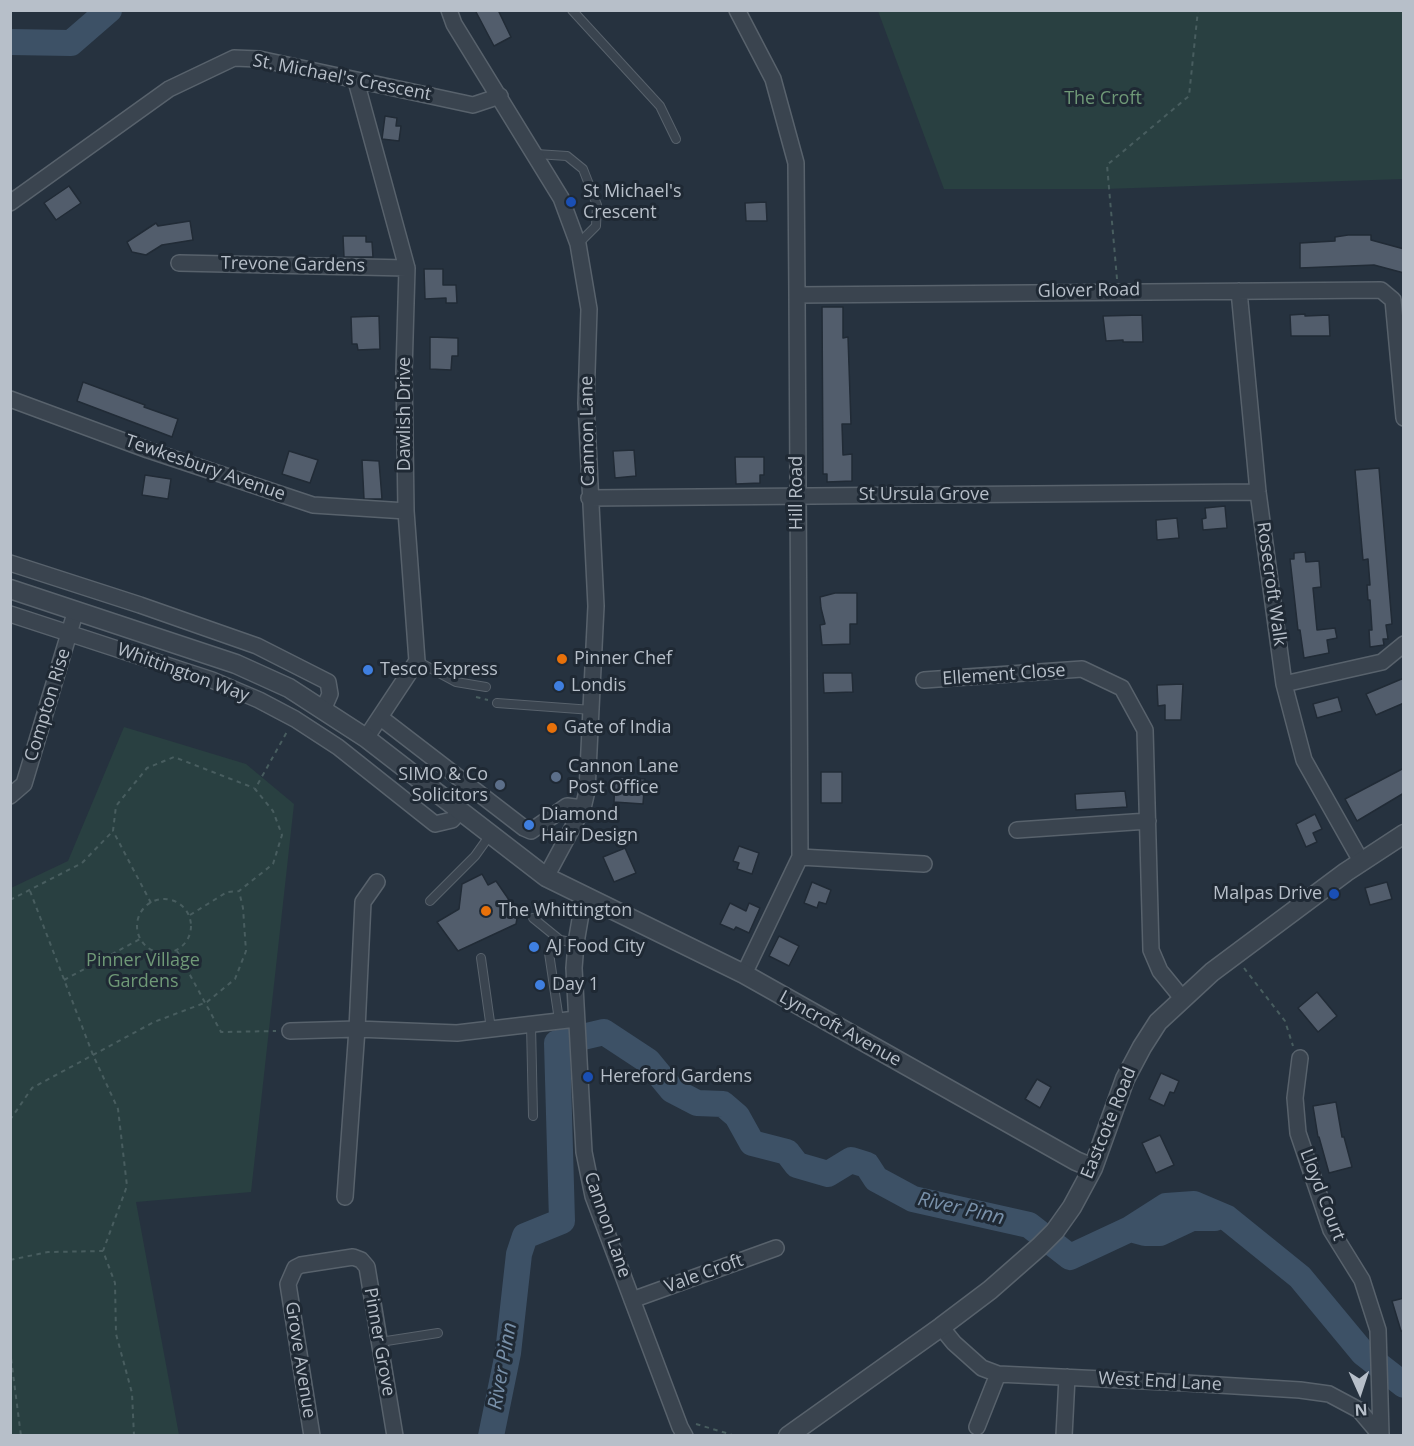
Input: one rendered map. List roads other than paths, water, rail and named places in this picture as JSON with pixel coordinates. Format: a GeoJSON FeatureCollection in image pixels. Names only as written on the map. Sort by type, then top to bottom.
{"type":"FeatureCollection","features":[{"type":"Feature","properties":{"kind":"street","name":"Cannon Lane"},"geometry":{"type":"LineString","coordinates":[[449,10],[454,24],[561,198],[578,244],[589,309],[586,403],[596,606],[587,791],[583,808],[546,877]]}},
{"type":"Feature","properties":{"kind":"street","name":"Hill Road"},"geometry":{"type":"LineString","coordinates":[[737,10],[773,79],[796,163],[797,295],[800,857],[744,974]]}},
{"type":"Feature","properties":{"kind":"street","name":"St. Michael's Crescent"},"geometry":{"type":"LineString","coordinates":[[10,203],[169,89],[234,58],[259,59],[473,105],[500,96]]}},
{"type":"Feature","properties":{"kind":"street","name":"Dawlish Drive"},"geometry":{"type":"LineString","coordinates":[[356,81],[407,268],[404,372],[406,511],[417,661]]}},
{"type":"Feature","properties":{"kind":"street","name":"Trevone Gardens"},"geometry":{"type":"LineString","coordinates":[[179,263],[407,268]]}},
{"type":"Feature","properties":{"kind":"street","name":"Glover Road"},"geometry":{"type":"LineString","coordinates":[[797,295],[1381,290],[1393,300],[1404,418]]}},
{"type":"Feature","properties":{"kind":"street","name":"Rosecroft Walk"},"geometry":{"type":"LineString","coordinates":[[1239,291],[1258,492],[1284,684],[1304,760],[1361,861]]}},
{"type":"Feature","properties":{"kind":"street","name":"Tewkesbury Avenue"},"geometry":{"type":"LineString","coordinates":[[10,399],[148,450],[313,505],[406,511]]}},
{"type":"Feature","properties":{"kind":"street","name":"St Ursula Grove"},"geometry":{"type":"LineString","coordinates":[[590,498],[1258,492]]}},
{"type":"Feature","properties":{"kind":"street"},"geometry":{"type":"LineString","coordinates":[[10,563],[140,604],[257,646],[328,682],[330,694],[323,710]]}},
{"type":"Feature","properties":{"kind":"street","name":"Whittington Way"},"geometry":{"type":"LineString","coordinates":[[10,589],[236,664],[289,688],[366,738],[546,877],[584,896]]}},
{"type":"Feature","properties":{"kind":"street","name":"Compton Rise"},"geometry":{"type":"LineString","coordinates":[[10,796],[24,784],[76,610]]}},
{"type":"Feature","properties":{"kind":"street","name":"Whittington Way"},"geometry":{"type":"LineString","coordinates":[[10,614],[212,680],[259,700],[295,719],[338,747],[435,824],[453,820],[460,811]]}},
{"type":"Feature","properties":{"kind":"street"},"geometry":{"type":"LineString","coordinates":[[1284,684],[1382,662],[1404,644]]}},
{"type":"Feature","properties":{"kind":"street"},"geometry":{"type":"LineString","coordinates":[[366,738],[417,661]]}},
{"type":"Feature","properties":{"kind":"street","name":"Ellement Close"},"geometry":{"type":"LineString","coordinates":[[924,680],[1082,669],[1122,688],[1145,730],[1151,950],[1160,971],[1182,998]]}},
{"type":"Feature","properties":{"kind":"street"},"geometry":{"type":"LineString","coordinates":[[381,718],[524,828],[531,831],[567,806],[583,808]]}},
{"type":"Feature","properties":{"kind":"street"},"geometry":{"type":"LineString","coordinates":[[1017,830],[1148,821]]}},
{"type":"Feature","properties":{"kind":"street","name":"Eastcote Road"},"geometry":{"type":"LineString","coordinates":[[788,1436],[941,1327],[990,1290],[1039,1247],[1055,1231],[1072,1207],[1093,1168],[1125,1079],[1158,1022],[1182,998],[1235,956],[1361,861],[1403,834]]}},
{"type":"Feature","properties":{"kind":"street"},"geometry":{"type":"LineString","coordinates":[[800,857],[924,864]]}},
{"type":"Feature","properties":{"kind":"street"},"geometry":{"type":"LineString","coordinates":[[345,1197],[363,902],[377,882]]}},
{"type":"Feature","properties":{"kind":"street","name":"Cannon Lane"},"geometry":{"type":"LineString","coordinates":[[584,896],[574,968],[584,1152],[588,1174],[593,1196],[676,1418],[686,1436]]}},
{"type":"Feature","properties":{"kind":"street","name":"Lyncroft Avenue"},"geometry":{"type":"LineString","coordinates":[[584,896],[744,974],[1059,1152],[1093,1168]]}},
{"type":"Feature","properties":{"kind":"street"},"geometry":{"type":"LineString","coordinates":[[290,1031],[357,1029],[457,1033],[559,1020],[577,1024]]}},
{"type":"Feature","properties":{"kind":"street","name":"Lloyd Court"},"geometry":{"type":"LineString","coordinates":[[1300,1058],[1295,1098],[1298,1133],[1331,1230],[1362,1280],[1378,1330],[1381,1435]]}},
{"type":"Feature","properties":{"kind":"street","name":"Vale Croft"},"geometry":{"type":"LineString","coordinates":[[632,1299],[776,1248]]}},
{"type":"Feature","properties":{"kind":"street","name":"Pinner Grove"},"geometry":{"type":"LineString","coordinates":[[288,1284],[295,1268],[353,1257],[361,1260],[367,1267],[395,1436]]}},
{"type":"Feature","properties":{"kind":"street","name":"Grove Avenue"},"geometry":{"type":"LineString","coordinates":[[288,1284],[312,1436]]}},
{"type":"Feature","properties":{"kind":"street","name":"West End Lane"},"geometry":{"type":"LineString","coordinates":[[941,1327],[954,1343],[982,1368],[998,1374],[1278,1388],[1329,1394],[1359,1410],[1381,1435]]}},
{"type":"Feature","properties":{"kind":"street"},"geometry":{"type":"LineString","coordinates":[[977,1427],[998,1374]]}},
{"type":"Feature","properties":{"kind":"street"},"geometry":{"type":"LineString","coordinates":[[1064,1436],[1067,1377]]}},
{"type":"Feature","properties":{"kind":"lane"},"geometry":{"type":"LineString","coordinates":[[572,10],[660,106],[676,139]]}},
{"type":"Feature","properties":{"kind":"lane"},"geometry":{"type":"LineString","coordinates":[[536,154],[567,156],[583,169],[597,205],[596,226],[578,244]]}},
{"type":"Feature","properties":{"kind":"lane"},"geometry":{"type":"LineString","coordinates":[[417,661],[456,682],[486,687]]}},
{"type":"Feature","properties":{"kind":"lane"},"geometry":{"type":"LineString","coordinates":[[497,703],[592,710]]}},
{"type":"Feature","properties":{"kind":"lane"},"geometry":{"type":"LineString","coordinates":[[430,901],[475,856],[491,834]]}},
{"type":"Feature","properties":{"kind":"lane"},"geometry":{"type":"LineString","coordinates":[[533,918],[560,940],[576,943]]}},
{"type":"Feature","properties":{"kind":"lane"},"geometry":{"type":"LineString","coordinates":[[559,1020],[549,953],[550,949],[560,940]]}},
{"type":"Feature","properties":{"kind":"lane"},"geometry":{"type":"LineString","coordinates":[[482,958],[492,1029]]}},
{"type":"Feature","properties":{"kind":"lane"},"geometry":{"type":"LineString","coordinates":[[531,1024],[533,1116]]}},
{"type":"Feature","properties":{"kind":"lane"},"geometry":{"type":"LineString","coordinates":[[380,1342],[438,1333]]}},
{"type":"Feature","properties":{"kind":"waterway"},"geometry":{"type":"LineString","coordinates":[[10,42],[71,43],[109,10]]}},
{"type":"Feature","properties":{"kind":"waterway","name":"River Pinn"},"geometry":{"type":"LineString","coordinates":[[491,1436],[508,1353],[519,1254],[525,1236],[562,1221],[557,1043],[604,1032],[648,1061],[672,1090],[697,1103],[723,1104],[737,1116],[752,1143],[787,1152],[797,1165],[828,1174],[851,1160],[867,1165],[876,1179],[913,1199],[1029,1225],[1070,1257],[1130,1229],[1166,1206],[1194,1204],[1227,1218],[1300,1277],[1363,1353],[1404,1385]]}},
{"type":"Feature","properties":{"kind":"waterway"},"geometry":{"type":"LineString","coordinates":[[1130,1229],[1145,1233],[1160,1233],[1192,1218],[1215,1218]]}},
{"type":"Feature","properties":{"kind":"place","name":"St Michael's Crescent"},"geometry":{"type":"Point","coordinates":[571,202]}},
{"type":"Feature","properties":{"kind":"place","name":"Pinner Chef"},"geometry":{"type":"Point","coordinates":[562,659]}},
{"type":"Feature","properties":{"kind":"place","name":"Tesco Express"},"geometry":{"type":"Point","coordinates":[368,670]}},
{"type":"Feature","properties":{"kind":"place","name":"Londis"},"geometry":{"type":"Point","coordinates":[559,686]}},
{"type":"Feature","properties":{"kind":"place","name":"Gate of India"},"geometry":{"type":"Point","coordinates":[552,728]}},
{"type":"Feature","properties":{"kind":"place","name":"Cannon Lane Post Office"},"geometry":{"type":"Point","coordinates":[556,777]}},
{"type":"Feature","properties":{"kind":"place","name":"SIMO & Co Solicitors"},"geometry":{"type":"Point","coordinates":[500,785]}},
{"type":"Feature","properties":{"kind":"place","name":"Diamond Hair Design"},"geometry":{"type":"Point","coordinates":[529,825]}},
{"type":"Feature","properties":{"kind":"place","name":"Malpas Drive"},"geometry":{"type":"Point","coordinates":[1334,894]}},
{"type":"Feature","properties":{"kind":"place","name":"The Whittington"},"geometry":{"type":"Point","coordinates":[486,911]}},
{"type":"Feature","properties":{"kind":"place","name":"AJ Food City"},"geometry":{"type":"Point","coordinates":[534,947]}},
{"type":"Feature","properties":{"kind":"place","name":"Day 1"},"geometry":{"type":"Point","coordinates":[540,985]}},
{"type":"Feature","properties":{"kind":"place","name":"Hereford Gardens"},"geometry":{"type":"Point","coordinates":[588,1077]}},
{"type":"Feature","properties":{"kind":"park label","name":"The Croft"},"geometry":{"type":"Point","coordinates":[1103,99]}},
{"type":"Feature","properties":{"kind":"park label","name":"Pinner Village Gardens"},"geometry":{"type":"Point","coordinates":[143,971]}}]}
